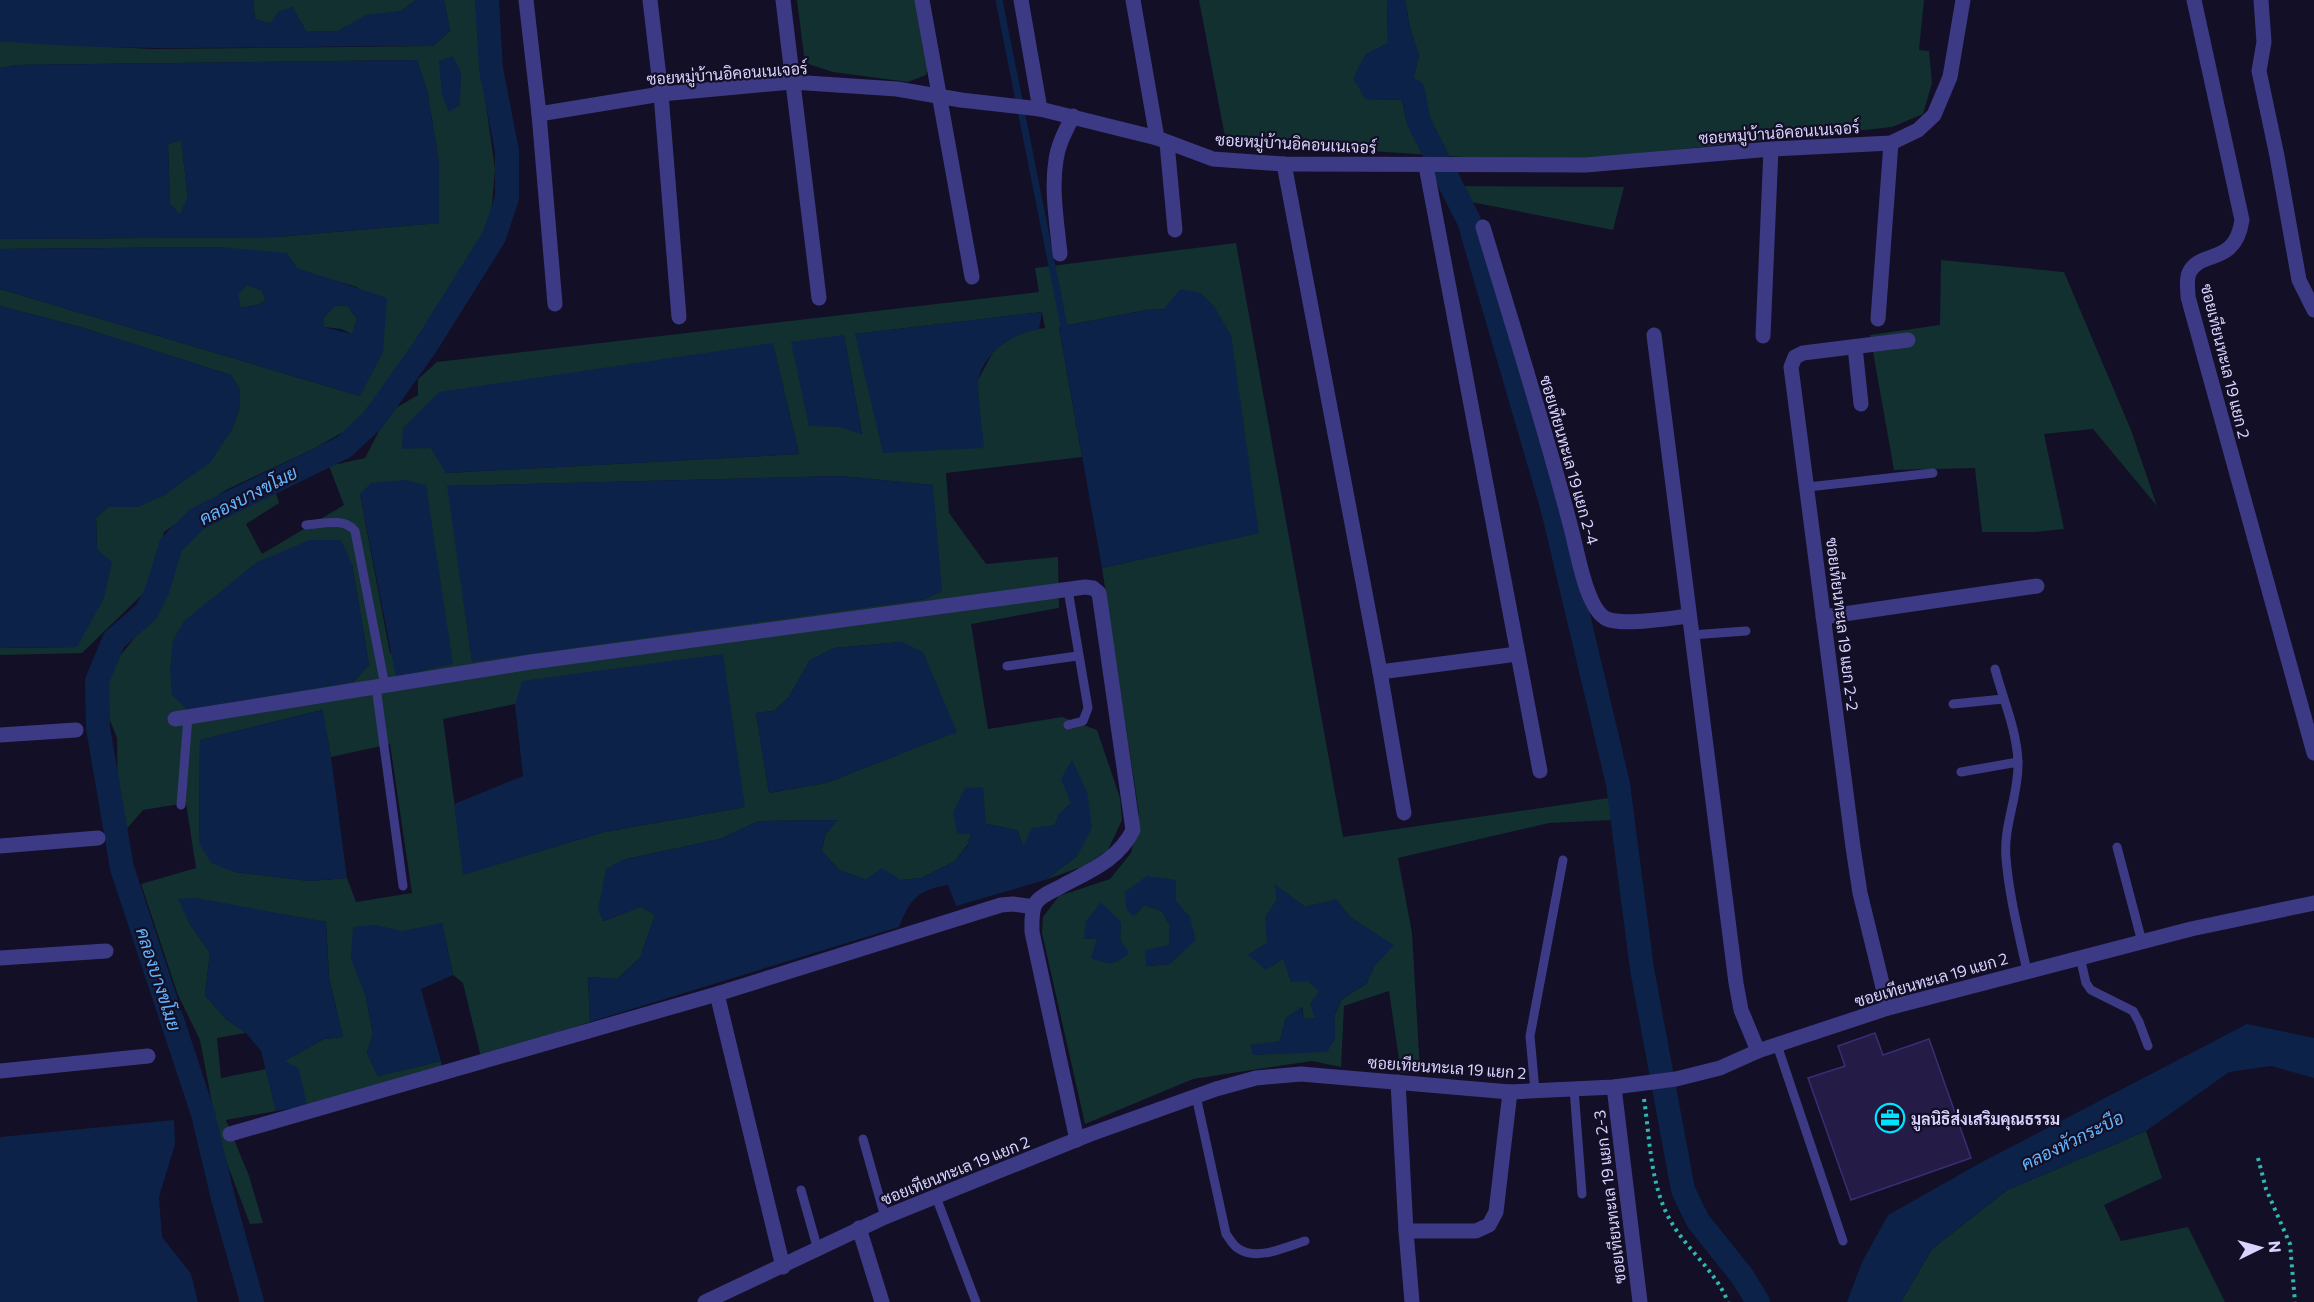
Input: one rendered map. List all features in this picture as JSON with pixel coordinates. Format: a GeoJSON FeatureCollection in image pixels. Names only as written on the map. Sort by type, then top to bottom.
{"type":"FeatureCollection","features":[{"type":"Feature","properties":{"kind":"street"},"geometry":{"type":"LineString","coordinates":[[525,0],[539,114],[555,304]]}},
{"type":"Feature","properties":{"kind":"street"},"geometry":{"type":"LineString","coordinates":[[650,0],[661,94],[680,317]]}},
{"type":"Feature","properties":{"kind":"street"},"geometry":{"type":"LineString","coordinates":[[783,0],[819,298]]}},
{"type":"Feature","properties":{"kind":"street"},"geometry":{"type":"LineString","coordinates":[[922,0],[972,277]]}},
{"type":"Feature","properties":{"kind":"street"},"geometry":{"type":"LineString","coordinates":[[1021,0],[1034,109]]}},
{"type":"Feature","properties":{"kind":"street"},"geometry":{"type":"LineString","coordinates":[[1133,0],[1162,141],[1175,230]]}},
{"type":"Feature","properties":{"kind":"street","name":"ซอยหมู่บ้านอิคอนเนเจอร์"},"geometry":{"type":"LineString","coordinates":[[539,114],[661,94],[792,82],[897,89],[1034,109],[1073,116],[1162,141],[1213,159],[1284,164],[1586,165],[1771,149],[1891,143],[1918,130],[1934,115],[1950,77],[1964,0]]}},
{"type":"Feature","properties":{"kind":"street","name":"ซอยเทียนทะเล 19 แยก 2"},"geometry":{"type":"LineString","coordinates":[[2194,0],[2242,220],[2240,236],[2226,252],[2203,261],[2190,271],[2187,279],[2188,297],[2314,753]]}},
{"type":"Feature","properties":{"kind":"street"},"geometry":{"type":"LineString","coordinates":[[2261,0],[2264,42],[2259,71],[2299,280],[2314,310]]}},
{"type":"Feature","properties":{"kind":"street"},"geometry":{"type":"LineString","coordinates":[[1060,254],[1054,182],[1056,159],[1061,141],[1073,116]]}},
{"type":"Feature","properties":{"kind":"street"},"geometry":{"type":"LineString","coordinates":[[1878,319],[1891,143]]}},
{"type":"Feature","properties":{"kind":"street"},"geometry":{"type":"LineString","coordinates":[[1763,336],[1771,149]]}},
{"type":"Feature","properties":{"kind":"street"},"geometry":{"type":"LineString","coordinates":[[1284,164],[1380,672],[1404,813]]}},
{"type":"Feature","properties":{"kind":"street"},"geometry":{"type":"LineString","coordinates":[[1426,166],[1540,771]]}},
{"type":"Feature","properties":{"kind":"street","name":"ซอยเทียนทะเล 19 แยก 2-4"},"geometry":{"type":"LineString","coordinates":[[1483,227],[1594,607],[1607,619],[1628,621],[1689,616]]}},
{"type":"Feature","properties":{"kind":"street"},"geometry":{"type":"LineString","coordinates":[[1654,335],[1736,983],[1742,1010],[1758,1051]]}},
{"type":"Feature","properties":{"kind":"street","name":"ซอยเทียนทะเล 19 แยก 2-2"},"geometry":{"type":"LineString","coordinates":[[1888,1008],[1860,893],[1852,847],[1791,367],[1795,357],[1803,353],[1908,340]]}},
{"type":"Feature","properties":{"kind":"street"},"geometry":{"type":"LineString","coordinates":[[1855,347],[1861,404]]}},
{"type":"Feature","properties":{"kind":"street"},"geometry":{"type":"LineString","coordinates":[[1823,616],[2037,586]]}},
{"type":"Feature","properties":{"kind":"street"},"geometry":{"type":"LineString","coordinates":[[181,718],[531,662],[1085,587],[1093,588],[1099,593],[1133,830],[1127,842],[1108,862],[1046,894],[1036,902],[1032,932],[1077,1140]]}},
{"type":"Feature","properties":{"kind":"street"},"geometry":{"type":"LineString","coordinates":[[1380,672],[1517,654]]}},
{"type":"Feature","properties":{"kind":"street"},"geometry":{"type":"LineString","coordinates":[[0,735],[76,730]]}},
{"type":"Feature","properties":{"kind":"street"},"geometry":{"type":"LineString","coordinates":[[0,846],[98,838]]}},
{"type":"Feature","properties":{"kind":"street","name":"ซอยเทียนทะเล 19 แยก 2"},"geometry":{"type":"LineString","coordinates":[[705,1302],[885,1217],[1077,1140],[1196,1096],[1256,1078],[1301,1074],[1510,1092],[1614,1087],[1676,1079],[1719,1068],[1758,1051],[1888,1008],[2080,957],[2314,903]]}},
{"type":"Feature","properties":{"kind":"street"},"geometry":{"type":"LineString","coordinates":[[230,1134],[717,994],[1001,905],[1034,907]]}},
{"type":"Feature","properties":{"kind":"street"},"geometry":{"type":"LineString","coordinates":[[0,958],[106,951]]}},
{"type":"Feature","properties":{"kind":"street"},"geometry":{"type":"LineString","coordinates":[[717,994],[783,1267]]}},
{"type":"Feature","properties":{"kind":"street"},"geometry":{"type":"LineString","coordinates":[[0,1071],[148,1056]]}},
{"type":"Feature","properties":{"kind":"street"},"geometry":{"type":"LineString","coordinates":[[1398,1082],[1412,1302]]}},
{"type":"Feature","properties":{"kind":"street","name":"ซอยเทียนทะเล 19 แยก 2-3"},"geometry":{"type":"LineString","coordinates":[[1614,1087],[1640,1302]]}},
{"type":"Feature","properties":{"kind":"street"},"geometry":{"type":"LineString","coordinates":[[1406,1231],[1476,1231],[1489,1225],[1496,1212],[1510,1092]]}},
{"type":"Feature","properties":{"kind":"street"},"geometry":{"type":"LineString","coordinates":[[859,1228],[882,1302]]}},
{"type":"Feature","properties":{"kind":"lane"},"geometry":{"type":"LineString","coordinates":[[1808,487],[1933,473]]}},
{"type":"Feature","properties":{"kind":"lane"},"geometry":{"type":"LineString","coordinates":[[306,525],[344,522],[351,525],[355,531],[381,686],[403,886]]}},
{"type":"Feature","properties":{"kind":"lane"},"geometry":{"type":"LineString","coordinates":[[1068,590],[1077,656],[1088,708],[1083,721],[1068,724]]}},
{"type":"Feature","properties":{"kind":"lane"},"geometry":{"type":"LineString","coordinates":[[1691,635],[1746,631]]}},
{"type":"Feature","properties":{"kind":"lane"},"geometry":{"type":"LineString","coordinates":[[1007,666],[1077,656]]}},
{"type":"Feature","properties":{"kind":"lane"},"geometry":{"type":"LineString","coordinates":[[1995,669],[2014,737],[2018,762],[2014,802],[2006,837],[2006,857],[2027,971]]}},
{"type":"Feature","properties":{"kind":"lane"},"geometry":{"type":"LineString","coordinates":[[1953,704],[2003,699]]}},
{"type":"Feature","properties":{"kind":"lane"},"geometry":{"type":"LineString","coordinates":[[181,718],[181,805]]}},
{"type":"Feature","properties":{"kind":"lane"},"geometry":{"type":"LineString","coordinates":[[1961,772],[2018,762]]}},
{"type":"Feature","properties":{"kind":"lane"},"geometry":{"type":"LineString","coordinates":[[2117,847],[2142,942]]}},
{"type":"Feature","properties":{"kind":"lane"},"geometry":{"type":"LineString","coordinates":[[1534,1091],[1530,1036],[1563,860]]}},
{"type":"Feature","properties":{"kind":"lane"},"geometry":{"type":"LineString","coordinates":[[2080,957],[2086,982],[2091,990],[2133,1011],[2148,1046]]}},
{"type":"Feature","properties":{"kind":"lane"},"geometry":{"type":"LineString","coordinates":[[1777,1045],[1843,1241]]}},
{"type":"Feature","properties":{"kind":"lane"},"geometry":{"type":"LineString","coordinates":[[1574,1089],[1582,1194]]}},
{"type":"Feature","properties":{"kind":"lane"},"geometry":{"type":"LineString","coordinates":[[1196,1096],[1226,1234],[1236,1248],[1249,1254],[1262,1253],[1305,1241]]}},
{"type":"Feature","properties":{"kind":"lane"},"geometry":{"type":"LineString","coordinates":[[863,1140],[885,1217]]}},
{"type":"Feature","properties":{"kind":"lane"},"geometry":{"type":"LineString","coordinates":[[801,1190],[818,1250]]}},
{"type":"Feature","properties":{"kind":"lane"},"geometry":{"type":"LineString","coordinates":[[936,1197],[976,1302]]}},
{"type":"Feature","properties":{"kind":"path"},"geometry":{"type":"LineString","coordinates":[[1645,1083],[1657,1190],[1669,1219],[1684,1241],[1706,1265],[1728,1302]]}},
{"type":"Feature","properties":{"kind":"path"},"geometry":{"type":"LineString","coordinates":[[2258,1158],[2266,1189],[2290,1244],[2295,1302]]}},
{"type":"Feature","properties":{"kind":"green space"},"geometry":{"type":"Polygon","coordinates":[[[253,0],[416,0],[401,11],[366,16],[338,31],[306,31],[292,7],[271,24],[255,19],[253,0]]]}},
{"type":"Feature","properties":{"kind":"green space"},"geometry":{"type":"Polygon","coordinates":[[[444,0],[475,0],[479,55],[495,169],[491,216],[482,243],[383,389],[352,427],[315,448],[226,490],[164,532],[150,587],[82,653],[0,655],[0,648],[77,647],[97,549],[96,518],[108,507],[137,507],[231,431],[240,407],[240,390],[231,375],[80,327],[0,306],[0,289],[360,396],[357,287],[219,247],[0,249],[0,239],[277,237],[439,223],[439,162],[427,90],[417,60],[16,65],[0,68],[0,41],[151,49],[433,46],[450,31],[444,0]]]}},
{"type":"Feature","properties":{"kind":"green space"},"geometry":{"type":"Polygon","coordinates":[[[797,0],[917,0],[928,65],[926,75],[908,82],[833,72],[805,63],[797,0]]]}},
{"type":"Feature","properties":{"kind":"green space"},"geometry":{"type":"Polygon","coordinates":[[[1199,0],[1387,0],[1388,43],[1365,55],[1365,99],[1402,100],[1407,123],[1419,122],[1413,80],[1419,55],[1410,28],[1405,0],[1924,0],[1919,50],[1929,51],[1932,83],[1923,114],[1892,127],[1587,159],[1493,159],[1354,150],[1225,137],[1199,0]]]}},
{"type":"Feature","properties":{"kind":"green space"},"geometry":{"type":"Polygon","coordinates":[[[181,140],[188,197],[180,215],[170,204],[168,144],[181,140]]]}},
{"type":"Feature","properties":{"kind":"green space"},"geometry":{"type":"Polygon","coordinates":[[[1454,186],[1624,187],[1613,230],[1456,199],[1454,186]]]}},
{"type":"Feature","properties":{"kind":"green space"},"geometry":{"type":"Polygon","coordinates":[[[1236,243],[1343,837],[1615,797],[1612,820],[1549,823],[1398,858],[1412,933],[1420,1071],[1401,1073],[1389,991],[1344,1006],[1341,1067],[1312,1061],[1193,1079],[1085,1124],[1042,933],[1043,917],[1059,896],[1110,879],[1131,853],[1139,814],[1102,568],[1258,533],[1164,309],[1146,310],[1059,327],[1082,457],[946,473],[949,513],[986,564],[1058,557],[1059,608],[971,624],[988,729],[1062,717],[1097,730],[1120,798],[1122,820],[1108,850],[1084,866],[1045,880],[1077,856],[1071,803],[1059,814],[1055,825],[1023,846],[1017,830],[986,824],[971,834],[968,844],[955,861],[922,878],[866,880],[839,870],[822,851],[825,835],[837,820],[759,821],[720,839],[622,860],[604,921],[642,906],[655,915],[640,958],[617,979],[588,977],[590,1022],[481,1057],[463,983],[453,975],[442,923],[402,932],[374,925],[366,998],[373,1034],[367,1053],[378,1076],[441,1061],[442,1069],[307,1106],[284,1061],[324,1039],[343,1037],[329,978],[326,922],[280,914],[189,923],[210,953],[205,995],[225,1018],[246,1033],[217,1038],[221,1078],[266,1069],[276,1111],[226,1120],[249,1176],[263,1223],[250,1224],[220,1145],[200,1040],[178,995],[141,884],[196,868],[186,803],[143,810],[124,832],[118,807],[117,738],[107,713],[105,683],[115,662],[153,615],[170,575],[179,546],[218,515],[275,490],[279,503],[246,524],[262,554],[344,505],[329,466],[365,458],[389,412],[418,395],[418,379],[437,362],[1039,292],[1035,268],[1236,243]],[[1042,312],[855,334],[979,378],[994,350],[1021,332],[1045,328],[1042,312]],[[844,336],[841,427],[862,434],[844,336]],[[773,344],[431,448],[447,473],[799,454],[773,344]],[[841,476],[448,486],[472,661],[926,599],[933,485],[841,476]],[[360,494],[390,653],[453,664],[360,494]],[[352,564],[353,682],[369,665],[352,564]],[[902,642],[834,648],[810,660],[789,697],[774,711],[756,713],[769,793],[826,783],[956,732],[902,642]],[[515,704],[443,719],[464,874],[604,832],[745,807],[515,704]],[[322,710],[200,740],[199,843],[235,872],[309,881],[347,878],[356,902],[412,893],[390,744],[331,757],[322,710]],[[1147,876],[1134,916],[1144,905],[1162,911],[1169,924],[1169,945],[1146,966],[1170,964],[1190,917],[1147,876]],[[1275,885],[1277,899],[1267,943],[1249,955],[1283,959],[1320,991],[1316,1018],[1304,1019],[1302,1007],[1286,1018],[1280,1041],[1253,1055],[1287,1052],[1335,1039],[1335,1014],[1342,999],[1366,984],[1375,965],[1393,945],[1351,918],[1336,900],[1305,907],[1275,885]],[[1121,922],[1084,939],[1098,938],[1092,958],[1111,963],[1128,953],[1120,939],[1121,922]]]}},
{"type":"Feature","properties":{"kind":"green space"},"geometry":{"type":"Polygon","coordinates":[[[1941,260],[2064,272],[2131,430],[2157,506],[2093,429],[2044,434],[2064,529],[2035,532],[1982,532],[1975,468],[1894,470],[1870,335],[1940,325],[1941,260]]]}},
{"type":"Feature","properties":{"kind":"green space"},"geometry":{"type":"Polygon","coordinates":[[[248,285],[262,290],[266,300],[258,305],[240,308],[238,293],[248,285]]]}},
{"type":"Feature","properties":{"kind":"green space"},"geometry":{"type":"Polygon","coordinates":[[[347,305],[357,319],[352,334],[341,329],[324,327],[324,317],[335,306],[347,305]]]}},
{"type":"Feature","properties":{"kind":"green space"},"geometry":{"type":"Polygon","coordinates":[[[2146,1131],[2162,1178],[2104,1205],[2121,1241],[2188,1227],[2225,1302],[1901,1302],[1932,1249],[2007,1190],[2146,1131]]]}},
{"type":"Feature","properties":{"kind":"water"},"geometry":{"type":"Polygon","coordinates":[[[0,0],[253,0],[255,19],[270,24],[278,12],[292,7],[306,31],[338,31],[366,15],[401,11],[416,0],[444,0],[450,31],[433,46],[162,48],[54,45],[0,41],[0,0]]]}},
{"type":"Feature","properties":{"kind":"water"},"geometry":{"type":"Polygon","coordinates":[[[1387,0],[1405,0],[1410,28],[1419,55],[1413,80],[1419,122],[1407,124],[1402,100],[1365,99],[1353,78],[1365,55],[1388,43],[1387,0]]]}},
{"type":"Feature","properties":{"kind":"water"},"geometry":{"type":"Polygon","coordinates":[[[453,56],[461,73],[460,105],[449,112],[442,95],[439,61],[453,56]]]}},
{"type":"Feature","properties":{"kind":"water"},"geometry":{"type":"Polygon","coordinates":[[[417,60],[427,90],[439,162],[439,223],[277,237],[0,239],[0,68],[16,65],[417,60]],[[181,140],[168,144],[170,204],[180,214],[188,197],[181,140]]]}},
{"type":"Feature","properties":{"kind":"water"},"geometry":{"type":"Polygon","coordinates":[[[219,247],[287,253],[297,268],[387,298],[383,352],[360,396],[0,289],[0,249],[219,247]],[[248,285],[238,294],[241,308],[258,305],[266,300],[262,290],[248,285]],[[347,305],[335,306],[324,317],[324,327],[352,334],[357,319],[347,305]]]}},
{"type":"Feature","properties":{"kind":"water"},"geometry":{"type":"Polygon","coordinates":[[[1180,289],[1201,293],[1214,306],[1231,335],[1259,533],[1102,568],[1059,327],[1146,310],[1164,309],[1180,289]]]}},
{"type":"Feature","properties":{"kind":"water"},"geometry":{"type":"Polygon","coordinates":[[[0,306],[80,327],[231,375],[240,390],[240,407],[231,431],[210,463],[163,496],[137,507],[108,507],[96,518],[97,549],[112,562],[104,598],[77,647],[0,648],[0,306]]]}},
{"type":"Feature","properties":{"kind":"water"},"geometry":{"type":"Polygon","coordinates":[[[1042,312],[1039,329],[1029,331],[1003,344],[983,366],[978,381],[984,448],[883,453],[855,334],[1042,312]]]}},
{"type":"Feature","properties":{"kind":"water"},"geometry":{"type":"Polygon","coordinates":[[[844,335],[862,435],[841,427],[809,426],[791,342],[844,335]]]}},
{"type":"Feature","properties":{"kind":"water"},"geometry":{"type":"Polygon","coordinates":[[[773,343],[799,454],[446,473],[431,448],[402,449],[403,428],[439,392],[773,343]]]}},
{"type":"Feature","properties":{"kind":"water"},"geometry":{"type":"Polygon","coordinates":[[[841,476],[933,485],[942,591],[926,599],[472,662],[447,486],[841,476]]]}},
{"type":"Feature","properties":{"kind":"water"},"geometry":{"type":"Polygon","coordinates":[[[404,480],[426,485],[453,664],[396,677],[360,494],[371,483],[404,480]]]}},
{"type":"Feature","properties":{"kind":"water"},"geometry":{"type":"Polygon","coordinates":[[[310,540],[341,540],[352,564],[369,665],[353,682],[187,710],[172,695],[170,670],[173,640],[184,621],[257,562],[310,540]]]}},
{"type":"Feature","properties":{"kind":"water"},"geometry":{"type":"Polygon","coordinates":[[[902,642],[923,652],[957,732],[826,783],[769,793],[756,713],[774,711],[789,697],[810,660],[834,648],[902,642]]]}},
{"type":"Feature","properties":{"kind":"water"},"geometry":{"type":"Polygon","coordinates":[[[723,654],[745,807],[604,832],[463,875],[454,804],[523,776],[515,705],[522,681],[723,654]]]}},
{"type":"Feature","properties":{"kind":"water"},"geometry":{"type":"Polygon","coordinates":[[[323,710],[347,878],[309,881],[235,872],[211,863],[199,843],[200,740],[323,710]]]}},
{"type":"Feature","properties":{"kind":"water"},"geometry":{"type":"Polygon","coordinates":[[[1072,760],[1087,792],[1092,828],[1077,856],[1045,880],[956,906],[948,885],[938,887],[916,897],[907,909],[899,927],[590,1022],[588,977],[617,979],[640,958],[655,915],[641,907],[603,921],[598,910],[606,869],[622,860],[720,839],[759,821],[838,820],[825,835],[822,851],[839,870],[866,879],[882,868],[901,880],[922,878],[955,861],[968,845],[971,834],[957,834],[953,812],[965,788],[983,787],[986,824],[1017,830],[1023,846],[1032,828],[1055,825],[1059,814],[1071,803],[1061,779],[1072,760]]]}},
{"type":"Feature","properties":{"kind":"water"},"geometry":{"type":"Polygon","coordinates":[[[1147,876],[1176,880],[1176,901],[1190,917],[1196,940],[1170,964],[1146,966],[1145,950],[1169,945],[1169,924],[1162,911],[1144,905],[1134,917],[1126,908],[1125,892],[1147,876]]]}},
{"type":"Feature","properties":{"kind":"water"},"geometry":{"type":"Polygon","coordinates":[[[1274,884],[1305,907],[1336,899],[1351,918],[1394,945],[1375,965],[1366,984],[1342,999],[1335,1014],[1335,1039],[1327,1052],[1253,1055],[1250,1045],[1280,1041],[1286,1018],[1301,1007],[1304,1019],[1315,1018],[1310,1004],[1319,991],[1308,981],[1291,982],[1283,959],[1266,970],[1248,955],[1267,943],[1265,917],[1277,899],[1274,884]]]}},
{"type":"Feature","properties":{"kind":"water"},"geometry":{"type":"Polygon","coordinates":[[[196,898],[326,922],[329,978],[343,1037],[324,1039],[285,1061],[299,1069],[307,1106],[276,1111],[261,1051],[246,1033],[225,1018],[205,995],[210,953],[189,923],[178,899],[196,898]]]}},
{"type":"Feature","properties":{"kind":"water"},"geometry":{"type":"Polygon","coordinates":[[[1101,902],[1121,922],[1120,939],[1129,953],[1115,962],[1091,958],[1097,938],[1084,939],[1086,921],[1101,902]]]}},
{"type":"Feature","properties":{"kind":"water"},"geometry":{"type":"Polygon","coordinates":[[[442,923],[453,975],[421,989],[441,1061],[378,1076],[367,1053],[373,1034],[366,998],[351,958],[353,927],[374,925],[402,931],[442,923]]]}},
{"type":"Feature","properties":{"kind":"water","name":"คลองหัวกระบือ"},"geometry":{"type":"Polygon","coordinates":[[[2247,1024],[2314,1038],[2314,1078],[2271,1066],[2229,1072],[2146,1131],[2007,1190],[1932,1249],[1901,1302],[1847,1302],[1862,1262],[1888,1215],[1982,1162],[2247,1024]]]}},
{"type":"Feature","properties":{"kind":"water"},"geometry":{"type":"Polygon","coordinates":[[[174,1120],[175,1144],[159,1197],[162,1237],[191,1274],[198,1302],[0,1302],[0,1137],[174,1120]]]}},
{"type":"Feature","properties":{"kind":"building","name":"มูลนิธิส่งเสริมคุณธรรม"},"geometry":{"type":"Polygon","coordinates":[[[1875,1033],[1883,1055],[1929,1039],[1971,1158],[1851,1200],[1808,1078],[1845,1066],[1838,1046],[1875,1033]]]}},
{"type":"Feature","properties":{"kind":"waterway","name":"คลองบางขโมย"},"geometry":{"type":"LineString","coordinates":[[252,1302],[223,1198],[203,1114],[122,868],[98,728],[97,681],[114,640],[146,612],[157,591],[171,545],[197,519],[344,447],[373,420],[425,347],[494,237],[507,198],[507,151],[491,69],[487,0]]}},
{"type":"Feature","properties":{"kind":"waterway"},"geometry":{"type":"LineString","coordinates":[[999,0],[1064,326]]}},
{"type":"Feature","properties":{"kind":"waterway"},"geometry":{"type":"LineString","coordinates":[[1413,91],[1419,122],[1469,221],[1553,510],[1618,784],[1642,969],[1683,1190],[1698,1221],[1742,1276],[1758,1302]]}},
{"type":"Feature","properties":{"kind":"place","name":"มูลนิธิส่งเสริมคุณธรรม"},"geometry":{"type":"Point","coordinates":[1890,1118]}}]}
